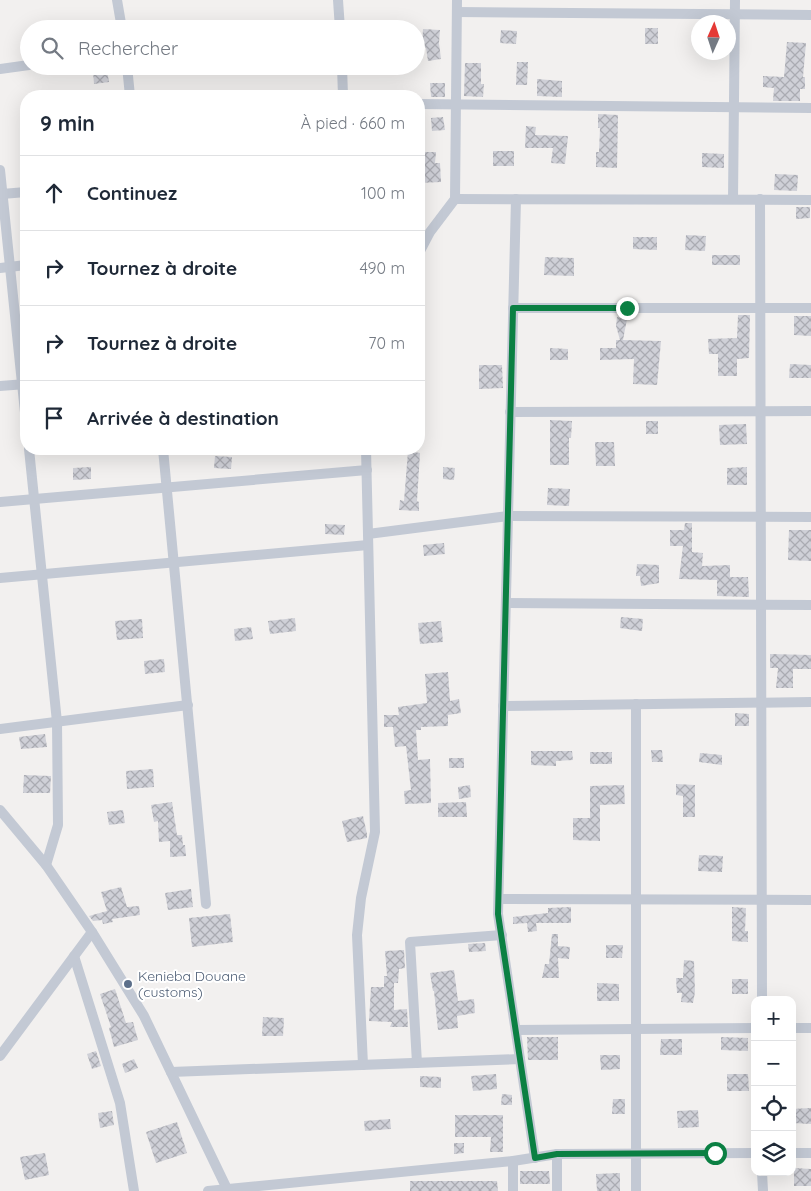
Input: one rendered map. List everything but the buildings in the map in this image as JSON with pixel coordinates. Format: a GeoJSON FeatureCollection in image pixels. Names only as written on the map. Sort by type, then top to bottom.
{"type":"FeatureCollection","features":[{"type":"Feature","properties":{"kind":"street"},"geometry":{"type":"LineString","coordinates":[[117,0],[120,20]]}},
{"type":"Feature","properties":{"kind":"street"},"geometry":{"type":"LineString","coordinates":[[338,0],[339,20]]}},
{"type":"Feature","properties":{"kind":"street"},"geometry":{"type":"LineString","coordinates":[[425,242],[455,199],[457,0]]}},
{"type":"Feature","properties":{"kind":"street"},"geometry":{"type":"LineString","coordinates":[[733,199],[735,0]]}},
{"type":"Feature","properties":{"kind":"street"},"geometry":{"type":"LineString","coordinates":[[457,12],[811,15]]}},
{"type":"Feature","properties":{"kind":"street"},"geometry":{"type":"LineString","coordinates":[[0,69],[20,66]]}},
{"type":"Feature","properties":{"kind":"street"},"geometry":{"type":"LineString","coordinates":[[128,75],[129,90]]}},
{"type":"Feature","properties":{"kind":"street"},"geometry":{"type":"LineString","coordinates":[[343,75],[344,90]]}},
{"type":"Feature","properties":{"kind":"street"},"geometry":{"type":"LineString","coordinates":[[425,104],[811,108]]}},
{"type":"Feature","properties":{"kind":"street"},"geometry":{"type":"LineString","coordinates":[[0,170],[5,267],[20,359]]}},
{"type":"Feature","properties":{"kind":"street"},"geometry":{"type":"LineString","coordinates":[[2,194],[20,192]]}},
{"type":"Feature","properties":{"kind":"street"},"geometry":{"type":"LineString","coordinates":[[455,199],[811,200]]}},
{"type":"Feature","properties":{"kind":"street"},"geometry":{"type":"LineString","coordinates":[[516,199],[498,914],[535,1158]]}},
{"type":"Feature","properties":{"kind":"street"},"geometry":{"type":"LineString","coordinates":[[760,200],[762,996]]}},
{"type":"Feature","properties":{"kind":"street"},"geometry":{"type":"LineString","coordinates":[[425,232],[430,232]]}},
{"type":"Feature","properties":{"kind":"street"},"geometry":{"type":"LineString","coordinates":[[5,267],[20,266]]}},
{"type":"Feature","properties":{"kind":"street"},"geometry":{"type":"LineString","coordinates":[[513,308],[811,308]]}},
{"type":"Feature","properties":{"kind":"street"},"geometry":{"type":"LineString","coordinates":[[0,386],[20,384]]}},
{"type":"Feature","properties":{"kind":"street"},"geometry":{"type":"LineString","coordinates":[[510,412],[811,412]]}},
{"type":"Feature","properties":{"kind":"street"},"geometry":{"type":"LineString","coordinates":[[30,455],[57,722],[58,825],[46,866]]}},
{"type":"Feature","properties":{"kind":"street"},"geometry":{"type":"LineString","coordinates":[[164,455],[206,904]]}},
{"type":"Feature","properties":{"kind":"street"},"geometry":{"type":"LineString","coordinates":[[363,1065],[357,935],[375,832],[366,455]]}},
{"type":"Feature","properties":{"kind":"street"},"geometry":{"type":"LineString","coordinates":[[0,502],[366,470]]}},
{"type":"Feature","properties":{"kind":"street"},"geometry":{"type":"LineString","coordinates":[[368,534],[508,516],[811,516]]}},
{"type":"Feature","properties":{"kind":"street"},"geometry":{"type":"LineString","coordinates":[[0,578],[368,544]]}},
{"type":"Feature","properties":{"kind":"street"},"geometry":{"type":"LineString","coordinates":[[506,603],[811,605]]}},
{"type":"Feature","properties":{"kind":"street"},"geometry":{"type":"LineString","coordinates":[[503,706],[811,702]]}},
{"type":"Feature","properties":{"kind":"street"},"geometry":{"type":"LineString","coordinates":[[636,704],[636,1191]]}},
{"type":"Feature","properties":{"kind":"street"},"geometry":{"type":"LineString","coordinates":[[0,729],[188,705]]}},
{"type":"Feature","properties":{"kind":"street"},"geometry":{"type":"LineString","coordinates":[[0,810],[46,866],[92,932],[144,1016],[227,1190]]}},
{"type":"Feature","properties":{"kind":"street"},"geometry":{"type":"LineString","coordinates":[[499,899],[811,900]]}},
{"type":"Feature","properties":{"kind":"street"},"geometry":{"type":"LineString","coordinates":[[0,1056],[92,932]]}},
{"type":"Feature","properties":{"kind":"street"},"geometry":{"type":"LineString","coordinates":[[417,1063],[410,942],[502,935]]}},
{"type":"Feature","properties":{"kind":"street"},"geometry":{"type":"LineString","coordinates":[[74,956],[120,1103],[134,1191]]}},
{"type":"Feature","properties":{"kind":"street"},"geometry":{"type":"LineString","coordinates":[[516,1030],[751,1028]]}},
{"type":"Feature","properties":{"kind":"street"},"geometry":{"type":"LineString","coordinates":[[796,1028],[811,1028]]}},
{"type":"Feature","properties":{"kind":"street"},"geometry":{"type":"LineString","coordinates":[[171,1072],[520,1059]]}},
{"type":"Feature","properties":{"kind":"street"},"geometry":{"type":"LineString","coordinates":[[208,1191],[513,1162],[557,1154],[751,1153]]}},
{"type":"Feature","properties":{"kind":"street"},"geometry":{"type":"LineString","coordinates":[[796,1153],[811,1153]]}},
{"type":"Feature","properties":{"kind":"street"},"geometry":{"type":"LineString","coordinates":[[556,1191],[557,1154]]}},
{"type":"Feature","properties":{"kind":"street"},"geometry":{"type":"LineString","coordinates":[[512,1191],[513,1162]]}},
{"type":"Feature","properties":{"kind":"street"},"geometry":{"type":"LineString","coordinates":[[762,1176],[762,1191]]}},
{"type":"Feature","properties":{"kind":"place","name":"Kenieba Douane (customs)"},"geometry":{"type":"Point","coordinates":[128,984]}},
{"type":"Feature","properties":{"kind":"route"},"geometry":{"type":"LineString","coordinates":[[627,308],[513,308],[498,914],[535,1158],[557,1154],[715,1153]]}}]}
